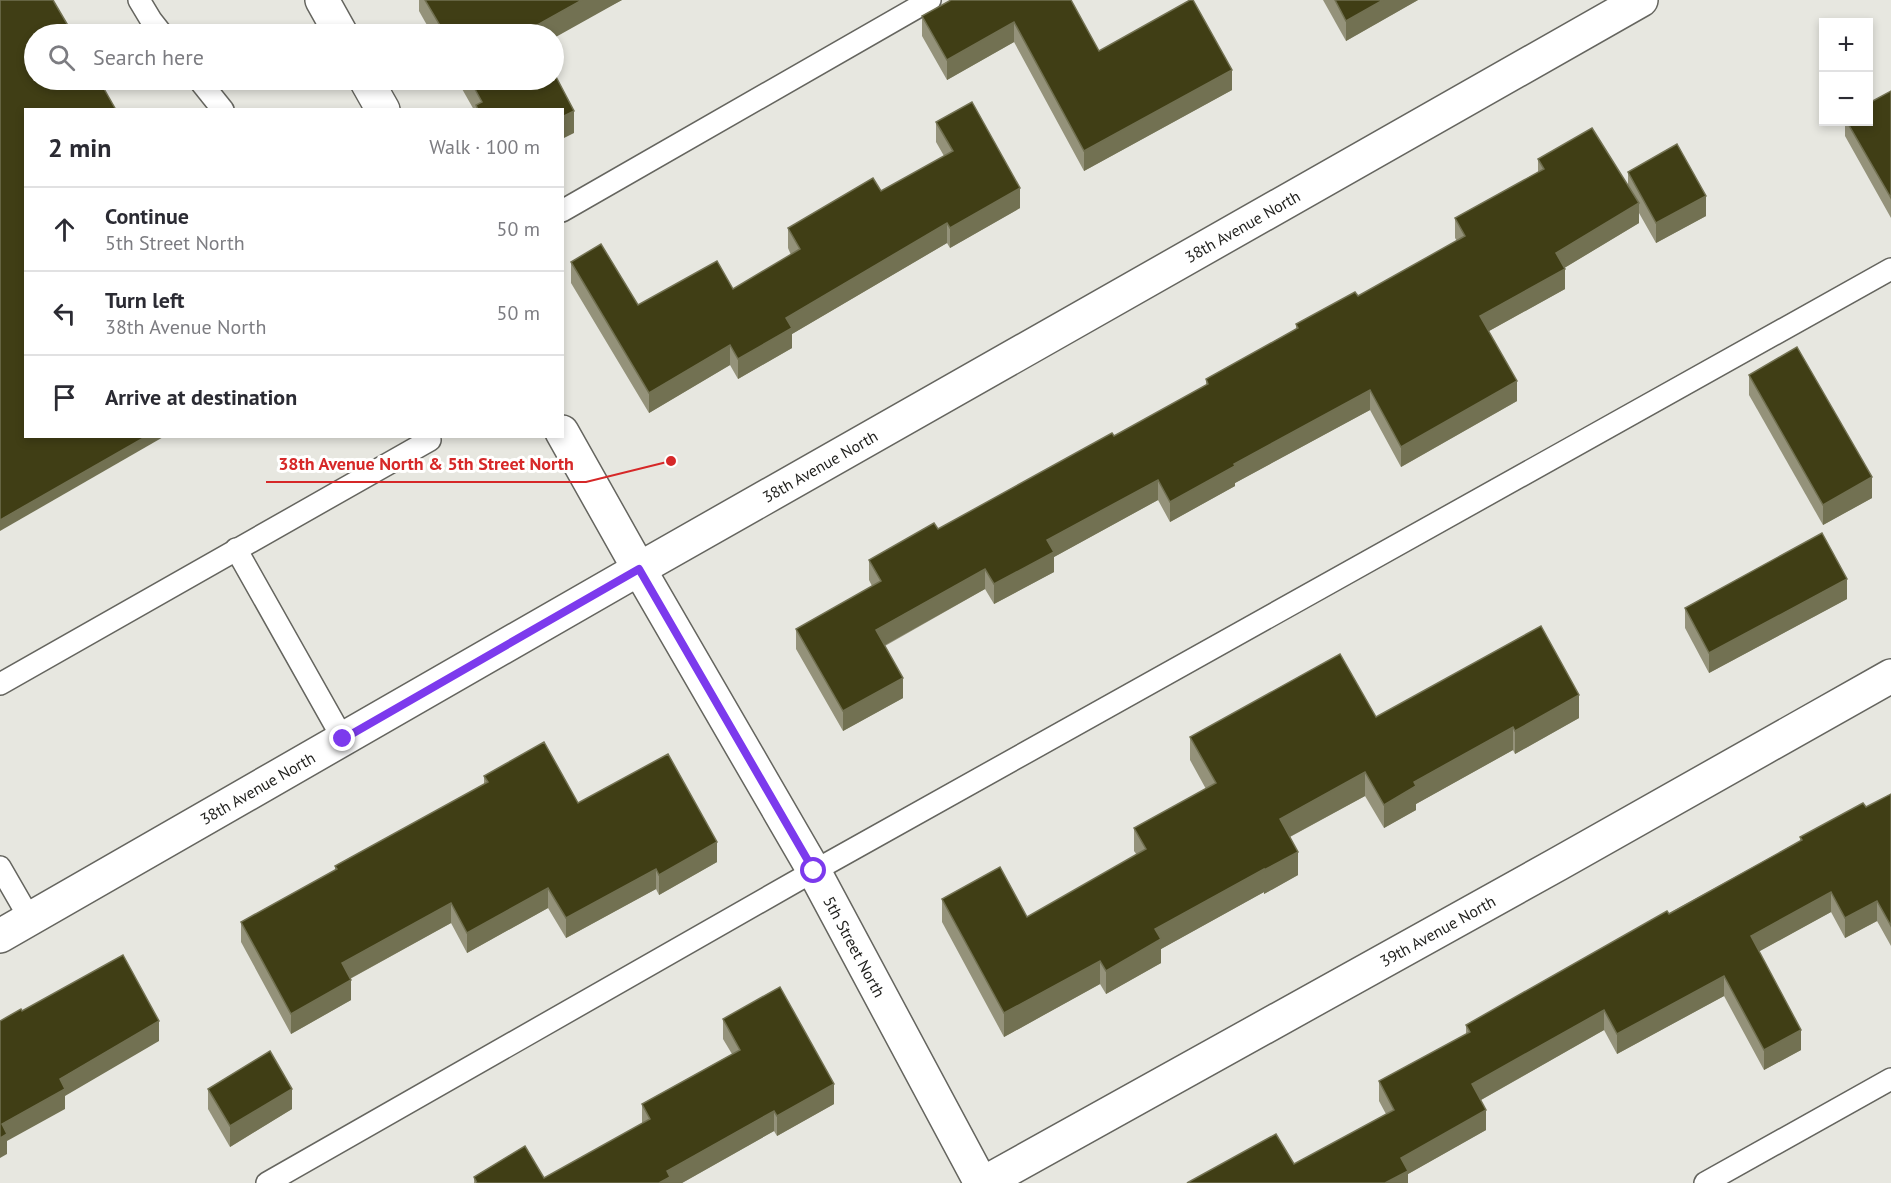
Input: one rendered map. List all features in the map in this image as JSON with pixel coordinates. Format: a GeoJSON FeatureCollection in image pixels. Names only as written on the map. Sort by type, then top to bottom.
{"type":"FeatureCollection","features":[{"type":"Feature","properties":{"kind":"street"},"geometry":{"type":"LineString","coordinates":[[322,0],[335,24]]}},
{"type":"Feature","properties":{"kind":"street","name":"38th Avenue North"},"geometry":{"type":"LineString","coordinates":[[0,936],[639,569],[1641,0]]}},
{"type":"Feature","properties":{"kind":"street"},"geometry":{"type":"LineString","coordinates":[[372,90],[382,108]]}},
{"type":"Feature","properties":{"kind":"street","name":"5th Street North"},"geometry":{"type":"LineString","coordinates":[[564,436],[814,871],[983,1183]]}},
{"type":"Feature","properties":{"kind":"street","name":"39th Avenue North"},"geometry":{"type":"LineString","coordinates":[[983,1183],[1537,876],[1891,676]]}},
{"type":"Feature","properties":{"kind":"lane"},"geometry":{"type":"LineString","coordinates":[[139,0],[153,24]]}},
{"type":"Feature","properties":{"kind":"lane"},"geometry":{"type":"LineString","coordinates":[[564,210],[930,0]]}},
{"type":"Feature","properties":{"kind":"lane"},"geometry":{"type":"LineString","coordinates":[[207,90],[221,108]]}},
{"type":"Feature","properties":{"kind":"lane"},"geometry":{"type":"LineString","coordinates":[[267,1183],[814,871],[1891,268]]}},
{"type":"Feature","properties":{"kind":"lane"},"geometry":{"type":"LineString","coordinates":[[0,684],[430,440],[429,438]]}},
{"type":"Feature","properties":{"kind":"lane"},"geometry":{"type":"LineString","coordinates":[[236,549],[343,739]]}},
{"type":"Feature","properties":{"kind":"lane"},"geometry":{"type":"LineString","coordinates":[[0,867],[30,919]]}},
{"type":"Feature","properties":{"kind":"lane"},"geometry":{"type":"LineString","coordinates":[[1705,1183],[1891,1079]]}},
{"type":"Feature","properties":{"kind":"building"},"geometry":{"type":"Polygon","coordinates":[[[0,0],[53,0],[67,24],[24,24],[24,90],[105,90],[115,108],[24,108],[24,438],[144,438],[0,520],[0,0]]]}},
{"type":"Feature","properties":{"kind":"building"},"geometry":{"type":"Polygon","coordinates":[[[425,0],[582,0],[539,24],[439,24],[425,0]]]}},
{"type":"Feature","properties":{"kind":"building"},"geometry":{"type":"Polygon","coordinates":[[[951,0],[1071,0],[1099,51],[1193,0],[1232,70],[1084,151],[1014,22],[947,60],[922,16],[951,0]]]}},
{"type":"Feature","properties":{"kind":"building"},"geometry":{"type":"Polygon","coordinates":[[[1335,0],[1383,0],[1346,21],[1335,0]]]}},
{"type":"Feature","properties":{"kind":"building"},"geometry":{"type":"Polygon","coordinates":[[[475,90],[563,90],[574,111],[564,116],[564,108],[477,108],[476,105],[482,102],[475,90]]]}},
{"type":"Feature","properties":{"kind":"building"},"geometry":{"type":"Polygon","coordinates":[[[1891,91],[1891,198],[1849,126],[1873,126],[1873,101],[1891,91]]]}},
{"type":"Feature","properties":{"kind":"building"},"geometry":{"type":"Polygon","coordinates":[[[972,102],[1020,188],[950,228],[947,223],[786,318],[792,328],[738,359],[730,345],[649,393],[571,262],[601,244],[638,305],[717,261],[733,289],[800,249],[788,228],[873,178],[881,191],[953,151],[936,122],[972,102]]]}},
{"type":"Feature","properties":{"kind":"building"},"geometry":{"type":"Polygon","coordinates":[[[1592,128],[1639,203],[1556,253],[1565,269],[1480,316],[1517,381],[1401,447],[1370,390],[1234,464],[1235,466],[1170,502],[1158,480],[1047,540],[1054,552],[994,584],[985,569],[876,630],[903,678],[843,711],[796,629],[881,581],[869,560],[934,523],[938,529],[1112,433],[1114,436],[1208,384],[1206,379],[1298,328],[1296,324],[1355,292],[1358,296],[1465,236],[1455,218],[1544,169],[1538,159],[1592,128]]]}},
{"type":"Feature","properties":{"kind":"building"},"geometry":{"type":"Polygon","coordinates":[[[1677,144],[1706,196],[1656,223],[1628,172],[1677,144]]]}},
{"type":"Feature","properties":{"kind":"building"},"geometry":{"type":"Polygon","coordinates":[[[1797,347],[1872,477],[1823,505],[1749,375],[1797,347]]]}},
{"type":"Feature","properties":{"kind":"building"},"geometry":{"type":"Polygon","coordinates":[[[1822,533],[1847,579],[1709,653],[1685,608],[1822,533]]]}},
{"type":"Feature","properties":{"kind":"building"},"geometry":{"type":"Polygon","coordinates":[[[1541,626],[1579,695],[1515,731],[1513,727],[1414,782],[1416,786],[1384,805],[1365,772],[1280,819],[1298,852],[1155,929],[1161,939],[1106,971],[1100,961],[1004,1013],[942,899],[1000,867],[1027,917],[1146,849],[1134,828],[1216,783],[1190,737],[1340,654],[1376,717],[1541,626]]]}},
{"type":"Feature","properties":{"kind":"building"},"geometry":{"type":"Polygon","coordinates":[[[544,742],[578,803],[668,754],[717,842],[659,875],[656,869],[566,918],[548,888],[467,933],[451,903],[342,963],[351,980],[291,1014],[241,922],[337,869],[335,866],[488,782],[484,776],[544,742]]]}},
{"type":"Feature","properties":{"kind":"building"},"geometry":{"type":"Polygon","coordinates":[[[1891,794],[1891,926],[1877,901],[1845,918],[1831,892],[1751,936],[1801,1030],[1764,1050],[1724,976],[1617,1034],[1604,1010],[1472,1084],[1486,1110],[1401,1158],[1408,1171],[1385,1183],[1187,1183],[1276,1134],[1294,1164],[1394,1110],[1379,1081],[1470,1032],[1466,1025],[1667,911],[1669,914],[1802,840],[1800,837],[1863,803],[1866,807],[1891,794]]]}},
{"type":"Feature","properties":{"kind":"building"},"geometry":{"type":"Polygon","coordinates":[[[123,955],[159,1021],[60,1079],[65,1089],[2,1124],[7,1134],[0,1138],[0,1021],[123,955]]]}},
{"type":"Feature","properties":{"kind":"building"},"geometry":{"type":"Polygon","coordinates":[[[780,987],[834,1084],[777,1116],[774,1111],[667,1171],[670,1177],[659,1183],[477,1183],[474,1177],[525,1146],[544,1178],[650,1119],[642,1104],[740,1050],[723,1019],[780,987]]]}},
{"type":"Feature","properties":{"kind":"building"},"geometry":{"type":"Polygon","coordinates":[[[270,1051],[292,1089],[230,1126],[208,1089],[270,1051]]]}},
{"type":"Feature","properties":{"kind":"place","name":"38th Avenue North & 5th Street North"},"geometry":{"type":"Point","coordinates":[671,461]}},
{"type":"Feature","properties":{"kind":"route"},"geometry":{"type":"LineString","coordinates":[[343,739],[639,569],[814,871]]}}]}
